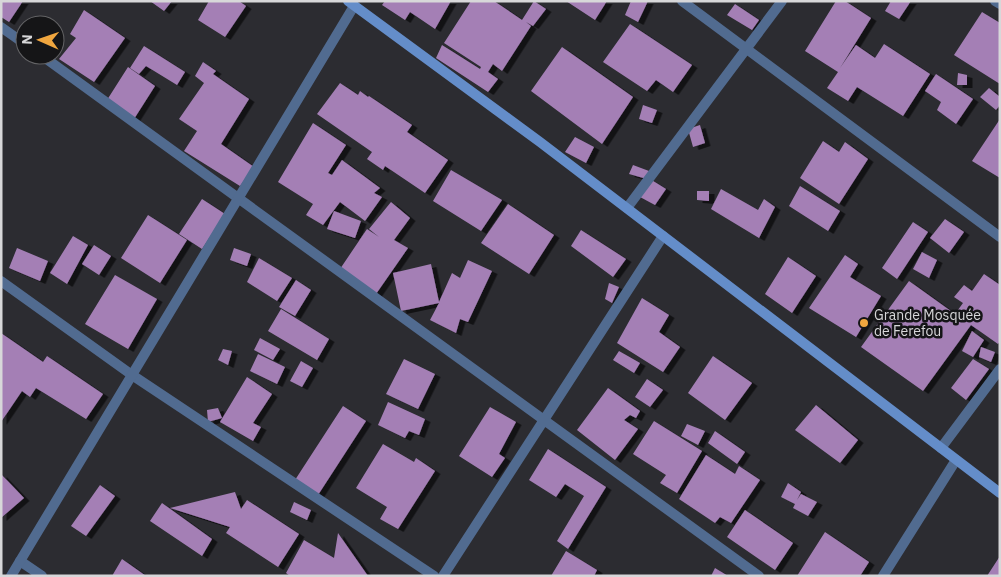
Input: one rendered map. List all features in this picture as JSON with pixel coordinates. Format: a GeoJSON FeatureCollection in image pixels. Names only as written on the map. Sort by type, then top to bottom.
{"type":"FeatureCollection","features":[{"type":"Feature","properties":{"kind":"main road"},"geometry":{"type":"LineString","coordinates":[[353,3],[540,142],[1000,493]]}},
{"type":"Feature","properties":{"kind":"street"},"geometry":{"type":"LineString","coordinates":[[682,1],[1000,237]]}},
{"type":"Feature","properties":{"kind":"street"},"geometry":{"type":"LineString","coordinates":[[627,208],[782,1]]}},
{"type":"Feature","properties":{"kind":"street"},"geometry":{"type":"LineString","coordinates":[[995,1],[1000,4]]}},
{"type":"Feature","properties":{"kind":"street"},"geometry":{"type":"LineString","coordinates":[[11,576],[353,3]]}},
{"type":"Feature","properties":{"kind":"street"},"geometry":{"type":"LineString","coordinates":[[1,26],[15,36]]}},
{"type":"Feature","properties":{"kind":"street"},"geometry":{"type":"LineString","coordinates":[[55,65],[759,576]]}},
{"type":"Feature","properties":{"kind":"street"},"geometry":{"type":"LineString","coordinates":[[443,576],[662,236]]}},
{"type":"Feature","properties":{"kind":"street"},"geometry":{"type":"LineString","coordinates":[[1,281],[132,375],[434,576]]}},
{"type":"Feature","properties":{"kind":"street"},"geometry":{"type":"LineString","coordinates":[[941,448],[1000,369]]}},
{"type":"Feature","properties":{"kind":"street"},"geometry":{"type":"LineString","coordinates":[[883,576],[956,460]]}},
{"type":"Feature","properties":{"kind":"street"},"geometry":{"type":"LineString","coordinates":[[20,561],[42,576]]}},
{"type":"Feature","properties":{"kind":"building"},"geometry":{"type":"Polygon","coordinates":[[[1,1],[23,1],[9,22],[1,17],[1,1]]]}},
{"type":"Feature","properties":{"kind":"building"},"geometry":{"type":"Polygon","coordinates":[[[150,1],[172,1],[164,11],[150,1]]]}},
{"type":"Feature","properties":{"kind":"building"},"geometry":{"type":"Polygon","coordinates":[[[209,1],[239,1],[246,6],[225,37],[198,20],[209,1]]]}},
{"type":"Feature","properties":{"kind":"building"},"geometry":{"type":"Polygon","coordinates":[[[385,1],[451,1],[435,29],[410,12],[405,20],[382,5],[385,1]]]}},
{"type":"Feature","properties":{"kind":"building"},"geometry":{"type":"Polygon","coordinates":[[[471,1],[494,1],[522,20],[534,1],[546,9],[533,26],[526,22],[531,26],[502,71],[493,64],[488,72],[498,79],[488,92],[436,58],[442,45],[480,69],[481,67],[444,43],[471,1]]]}},
{"type":"Feature","properties":{"kind":"building"},"geometry":{"type":"Polygon","coordinates":[[[566,1],[607,1],[595,20],[566,1]]]}},
{"type":"Feature","properties":{"kind":"building"},"geometry":{"type":"Polygon","coordinates":[[[631,1],[648,1],[638,22],[625,15],[631,1]]]}},
{"type":"Feature","properties":{"kind":"building"},"geometry":{"type":"Polygon","coordinates":[[[836,1],[845,1],[871,18],[840,68],[856,45],[875,58],[884,44],[930,74],[903,116],[857,87],[848,101],[827,88],[838,72],[805,51],[836,1]]]}},
{"type":"Feature","properties":{"kind":"building"},"geometry":{"type":"Polygon","coordinates":[[[891,1],[911,1],[899,19],[885,11],[891,1]]]}},
{"type":"Feature","properties":{"kind":"building"},"geometry":{"type":"Polygon","coordinates":[[[735,4],[759,20],[752,30],[727,15],[735,4]]]}},
{"type":"Feature","properties":{"kind":"building"},"geometry":{"type":"Polygon","coordinates":[[[84,10],[125,38],[94,82],[65,63],[65,52],[76,38],[70,34],[84,10]]]}},
{"type":"Feature","properties":{"kind":"building"},"geometry":{"type":"Polygon","coordinates":[[[982,12],[1000,23],[1000,84],[954,55],[982,12]]]}},
{"type":"Feature","properties":{"kind":"building"},"geometry":{"type":"Polygon","coordinates":[[[630,24],[692,65],[673,92],[656,80],[647,91],[603,62],[630,24]]]}},
{"type":"Feature","properties":{"kind":"building"},"geometry":{"type":"Polygon","coordinates":[[[144,46],[185,72],[177,85],[146,66],[139,74],[130,68],[144,46]]]}},
{"type":"Feature","properties":{"kind":"building"},"geometry":{"type":"Polygon","coordinates":[[[562,47],[633,97],[602,144],[531,91],[562,47]]]}},
{"type":"Feature","properties":{"kind":"building"},"geometry":{"type":"Polygon","coordinates":[[[203,62],[216,71],[213,74],[249,99],[221,144],[254,167],[240,186],[184,151],[197,131],[179,119],[204,83],[195,76],[203,62]]]}},
{"type":"Feature","properties":{"kind":"building"},"geometry":{"type":"Polygon","coordinates":[[[128,67],[155,86],[134,119],[107,100],[128,67]]]}},
{"type":"Feature","properties":{"kind":"building"},"geometry":{"type":"Polygon","coordinates":[[[958,73],[967,75],[967,85],[957,85],[958,73]]]}},
{"type":"Feature","properties":{"kind":"building"},"geometry":{"type":"Polygon","coordinates":[[[936,74],[973,99],[956,124],[937,110],[941,102],[925,91],[936,74]]]}},
{"type":"Feature","properties":{"kind":"building"},"geometry":{"type":"Polygon","coordinates":[[[340,83],[358,95],[360,91],[369,96],[412,125],[407,132],[448,160],[425,193],[385,166],[383,170],[367,159],[372,152],[317,114],[340,83]]]}},
{"type":"Feature","properties":{"kind":"building"},"geometry":{"type":"Polygon","coordinates":[[[989,88],[1000,97],[1000,105],[996,110],[980,97],[989,88]]]}},
{"type":"Feature","properties":{"kind":"building"},"geometry":{"type":"Polygon","coordinates":[[[643,105],[657,110],[652,123],[639,119],[643,105]]]}},
{"type":"Feature","properties":{"kind":"building"},"geometry":{"type":"Polygon","coordinates":[[[1000,119],[1000,178],[972,161],[1000,119]]]}},
{"type":"Feature","properties":{"kind":"building"},"geometry":{"type":"Polygon","coordinates":[[[313,123],[346,145],[328,173],[332,175],[342,160],[380,188],[374,193],[382,197],[365,221],[340,202],[323,225],[306,215],[313,204],[278,182],[313,123]]]}},
{"type":"Feature","properties":{"kind":"building"},"geometry":{"type":"Polygon","coordinates":[[[700,125],[705,143],[693,147],[688,129],[700,125]]]}},
{"type":"Feature","properties":{"kind":"building"},"geometry":{"type":"Polygon","coordinates":[[[575,137],[594,147],[586,163],[565,152],[575,137]]]}},
{"type":"Feature","properties":{"kind":"building"},"geometry":{"type":"Polygon","coordinates":[[[823,141],[839,152],[845,142],[868,159],[839,204],[800,178],[823,141]]]}},
{"type":"Feature","properties":{"kind":"building"},"geometry":{"type":"Polygon","coordinates":[[[633,165],[649,171],[647,179],[629,174],[633,165]]]}},
{"type":"Feature","properties":{"kind":"building"},"geometry":{"type":"Polygon","coordinates":[[[451,170],[502,200],[481,231],[433,201],[451,170]]]}},
{"type":"Feature","properties":{"kind":"building"},"geometry":{"type":"Polygon","coordinates":[[[650,179],[666,189],[655,205],[640,197],[650,179]]]}},
{"type":"Feature","properties":{"kind":"building"},"geometry":{"type":"Polygon","coordinates":[[[800,186],[840,211],[828,231],[789,206],[800,186]]]}},
{"type":"Feature","properties":{"kind":"building"},"geometry":{"type":"Polygon","coordinates":[[[721,189],[758,210],[764,199],[775,207],[759,238],[711,209],[721,189]]]}},
{"type":"Feature","properties":{"kind":"building"},"geometry":{"type":"Polygon","coordinates":[[[697,191],[709,191],[709,201],[697,200],[697,191]]]}},
{"type":"Feature","properties":{"kind":"building"},"geometry":{"type":"Polygon","coordinates":[[[202,199],[225,214],[202,249],[179,234],[202,199]]]}},
{"type":"Feature","properties":{"kind":"building"},"geometry":{"type":"Polygon","coordinates":[[[391,202],[410,218],[394,240],[408,248],[376,294],[340,269],[367,229],[379,237],[369,229],[391,202]]]}},
{"type":"Feature","properties":{"kind":"building"},"geometry":{"type":"Polygon","coordinates":[[[508,204],[554,235],[529,274],[481,243],[508,204]]]}},
{"type":"Feature","properties":{"kind":"building"},"geometry":{"type":"Polygon","coordinates":[[[334,211],[361,221],[355,238],[327,229],[334,211]]]}},
{"type":"Feature","properties":{"kind":"building"},"geometry":{"type":"Polygon","coordinates":[[[148,215],[187,240],[160,283],[121,258],[148,215]]]}},
{"type":"Feature","properties":{"kind":"building"},"geometry":{"type":"Polygon","coordinates":[[[945,219],[964,232],[949,253],[930,238],[945,219]]]}},
{"type":"Feature","properties":{"kind":"building"},"geometry":{"type":"Polygon","coordinates":[[[913,222],[928,232],[897,279],[882,268],[913,222]]]}},
{"type":"Feature","properties":{"kind":"building"},"geometry":{"type":"Polygon","coordinates":[[[581,230],[626,259],[613,277],[571,246],[581,230]]]}},
{"type":"Feature","properties":{"kind":"building"},"geometry":{"type":"Polygon","coordinates":[[[73,236],[88,245],[67,284],[50,273],[73,236]]]}},
{"type":"Feature","properties":{"kind":"building"},"geometry":{"type":"Polygon","coordinates":[[[94,245],[111,256],[99,275],[82,264],[94,245]]]}},
{"type":"Feature","properties":{"kind":"building"},"geometry":{"type":"Polygon","coordinates":[[[17,248],[48,261],[40,281],[9,268],[17,248]]]}},
{"type":"Feature","properties":{"kind":"building"},"geometry":{"type":"Polygon","coordinates":[[[234,248],[251,254],[247,266],[230,260],[234,248]]]}},
{"type":"Feature","properties":{"kind":"building"},"geometry":{"type":"Polygon","coordinates":[[[922,252],[937,260],[929,278],[913,269],[922,252]]]}},
{"type":"Feature","properties":{"kind":"building"},"geometry":{"type":"Polygon","coordinates":[[[845,255],[858,264],[850,277],[881,296],[856,337],[809,308],[845,255]]]}},
{"type":"Feature","properties":{"kind":"building"},"geometry":{"type":"Polygon","coordinates":[[[788,257],[816,276],[792,313],[765,294],[788,257]]]}},
{"type":"Feature","properties":{"kind":"building"},"geometry":{"type":"Polygon","coordinates":[[[259,258],[292,278],[277,301],[247,282],[259,258]]]}},
{"type":"Feature","properties":{"kind":"building"},"geometry":{"type":"Polygon","coordinates":[[[468,260],[492,271],[468,322],[460,319],[456,333],[430,320],[439,303],[401,311],[393,273],[431,264],[439,302],[452,273],[460,278],[468,260]]]}},
{"type":"Feature","properties":{"kind":"building"},"geometry":{"type":"Polygon","coordinates":[[[984,274],[1000,285],[1000,341],[998,344],[971,325],[923,391],[861,347],[909,281],[955,314],[963,303],[954,297],[964,285],[972,291],[984,274]]]}},
{"type":"Feature","properties":{"kind":"building"},"geometry":{"type":"Polygon","coordinates":[[[115,275],[157,299],[128,349],[85,324],[115,275]]]}},
{"type":"Feature","properties":{"kind":"building"},"geometry":{"type":"Polygon","coordinates":[[[296,280],[311,290],[295,316],[279,307],[296,280]]]}},
{"type":"Feature","properties":{"kind":"building"},"geometry":{"type":"Polygon","coordinates":[[[609,283],[619,287],[612,303],[605,299],[609,283]]]}},
{"type":"Feature","properties":{"kind":"building"},"geometry":{"type":"Polygon","coordinates":[[[642,298],[669,315],[659,332],[680,347],[663,372],[617,343],[642,298]]]}},
{"type":"Feature","properties":{"kind":"building"},"geometry":{"type":"Polygon","coordinates":[[[281,309],[329,339],[317,360],[268,331],[281,309]]]}},
{"type":"Feature","properties":{"kind":"building"},"geometry":{"type":"Polygon","coordinates":[[[972,331],[984,340],[973,357],[962,351],[972,331]]]}},
{"type":"Feature","properties":{"kind":"building"},"geometry":{"type":"Polygon","coordinates":[[[1,333],[43,362],[47,356],[103,394],[86,419],[36,388],[30,397],[22,391],[1,422],[1,333]]]}},
{"type":"Feature","properties":{"kind":"building"},"geometry":{"type":"Polygon","coordinates":[[[260,338],[280,349],[273,360],[254,350],[260,338]]]}},
{"type":"Feature","properties":{"kind":"building"},"geometry":{"type":"Polygon","coordinates":[[[981,347],[995,352],[991,362],[979,357],[981,347]]]}},
{"type":"Feature","properties":{"kind":"building"},"geometry":{"type":"Polygon","coordinates":[[[223,349],[232,351],[228,365],[218,360],[223,349]]]}},
{"type":"Feature","properties":{"kind":"building"},"geometry":{"type":"Polygon","coordinates":[[[619,351],[640,363],[634,373],[613,360],[619,351]]]}},
{"type":"Feature","properties":{"kind":"building"},"geometry":{"type":"Polygon","coordinates":[[[258,354],[285,367],[277,384],[250,371],[258,354]]]}},
{"type":"Feature","properties":{"kind":"building"},"geometry":{"type":"Polygon","coordinates":[[[713,356],[752,383],[725,420],[688,393],[713,356]]]}},
{"type":"Feature","properties":{"kind":"building"},"geometry":{"type":"Polygon","coordinates":[[[404,359],[435,374],[418,409],[386,394],[404,359]]]}},
{"type":"Feature","properties":{"kind":"building"},"geometry":{"type":"Polygon","coordinates":[[[973,359],[989,369],[966,400],[951,388],[973,359]]]}},
{"type":"Feature","properties":{"kind":"building"},"geometry":{"type":"Polygon","coordinates":[[[301,361],[313,368],[302,387],[290,381],[301,361]]]}},
{"type":"Feature","properties":{"kind":"building"},"geometry":{"type":"Polygon","coordinates":[[[247,377],[272,394],[253,423],[261,427],[253,441],[220,422],[247,377]]]}},
{"type":"Feature","properties":{"kind":"building"},"geometry":{"type":"Polygon","coordinates":[[[647,379],[663,390],[650,407],[635,397],[647,379]]]}},
{"type":"Feature","properties":{"kind":"building"},"geometry":{"type":"Polygon","coordinates":[[[608,388],[640,411],[636,418],[630,415],[624,420],[638,429],[615,460],[577,430],[608,388]]]}},
{"type":"Feature","properties":{"kind":"building"},"geometry":{"type":"Polygon","coordinates":[[[388,402],[425,419],[419,435],[409,431],[405,438],[378,425],[388,402]]]}},
{"type":"Feature","properties":{"kind":"building"},"geometry":{"type":"Polygon","coordinates":[[[816,405],[858,440],[840,463],[795,430],[816,405]]]}},
{"type":"Feature","properties":{"kind":"building"},"geometry":{"type":"Polygon","coordinates":[[[343,406],[366,421],[318,495],[295,480],[343,406]]]}},
{"type":"Feature","properties":{"kind":"building"},"geometry":{"type":"Polygon","coordinates":[[[490,407],[516,422],[499,454],[505,458],[492,477],[459,456],[490,407]]]}},
{"type":"Feature","properties":{"kind":"building"},"geometry":{"type":"Polygon","coordinates":[[[218,408],[222,418],[208,422],[207,410],[218,408]]]}},
{"type":"Feature","properties":{"kind":"building"},"geometry":{"type":"Polygon","coordinates":[[[654,421],[702,451],[677,493],[660,483],[666,475],[633,454],[654,421]]]}},
{"type":"Feature","properties":{"kind":"building"},"geometry":{"type":"Polygon","coordinates":[[[687,424],[705,431],[698,445],[681,436],[687,424]]]}},
{"type":"Feature","properties":{"kind":"building"},"geometry":{"type":"Polygon","coordinates":[[[715,431],[745,452],[737,464],[708,443],[715,431]]]}},
{"type":"Feature","properties":{"kind":"building"},"geometry":{"type":"Polygon","coordinates":[[[383,444],[414,462],[416,458],[435,471],[398,529],[380,519],[387,507],[356,488],[383,444]]]}},
{"type":"Feature","properties":{"kind":"building"},"geometry":{"type":"Polygon","coordinates":[[[548,449],[606,487],[568,549],[557,541],[584,496],[565,484],[556,497],[529,480],[548,449]]]}},
{"type":"Feature","properties":{"kind":"building"},"geometry":{"type":"Polygon","coordinates":[[[706,455],[735,474],[739,466],[760,480],[731,523],[720,517],[715,523],[679,499],[706,455]]]}},
{"type":"Feature","properties":{"kind":"building"},"geometry":{"type":"Polygon","coordinates":[[[1,474],[24,498],[1,518],[1,474]]]}},
{"type":"Feature","properties":{"kind":"building"},"geometry":{"type":"Polygon","coordinates":[[[788,483],[801,492],[797,500],[801,494],[817,502],[808,516],[793,508],[795,504],[781,497],[788,483]]]}},
{"type":"Feature","properties":{"kind":"building"},"geometry":{"type":"Polygon","coordinates":[[[100,485],[115,496],[86,536],[71,526],[100,485]]]}},
{"type":"Feature","properties":{"kind":"building"},"geometry":{"type":"Polygon","coordinates":[[[235,492],[241,509],[247,500],[299,534],[278,567],[226,533],[230,527],[170,508],[235,492]]]}},
{"type":"Feature","properties":{"kind":"building"},"geometry":{"type":"Polygon","coordinates":[[[294,502],[311,510],[307,520],[290,512],[294,502]]]}},
{"type":"Feature","properties":{"kind":"building"},"geometry":{"type":"Polygon","coordinates":[[[162,503],[212,539],[202,556],[150,521],[162,503]]]}},
{"type":"Feature","properties":{"kind":"building"},"geometry":{"type":"Polygon","coordinates":[[[745,510],[793,543],[775,570],[727,537],[745,510]]]}},
{"type":"Feature","properties":{"kind":"building"},"geometry":{"type":"Polygon","coordinates":[[[825,532],[869,562],[860,576],[797,576],[825,532]]]}},
{"type":"Feature","properties":{"kind":"building"},"geometry":{"type":"Polygon","coordinates":[[[338,533],[368,576],[290,576],[286,573],[304,540],[334,558],[338,533]]]}},
{"type":"Feature","properties":{"kind":"building"},"geometry":{"type":"Polygon","coordinates":[[[566,551],[597,570],[594,576],[551,576],[566,551]]]}},
{"type":"Feature","properties":{"kind":"building"},"geometry":{"type":"Polygon","coordinates":[[[1000,556],[1000,576],[987,576],[1000,556]]]}},
{"type":"Feature","properties":{"kind":"building"},"geometry":{"type":"Polygon","coordinates":[[[122,559],[146,576],[112,576],[122,559]]]}},
{"type":"Feature","properties":{"kind":"building"},"geometry":{"type":"Polygon","coordinates":[[[715,568],[728,576],[711,576],[715,568]]]}},
{"type":"Feature","properties":{"kind":"place","name":"Grande Mosquée de Ferefou"},"geometry":{"type":"Point","coordinates":[864,323]}}]}
